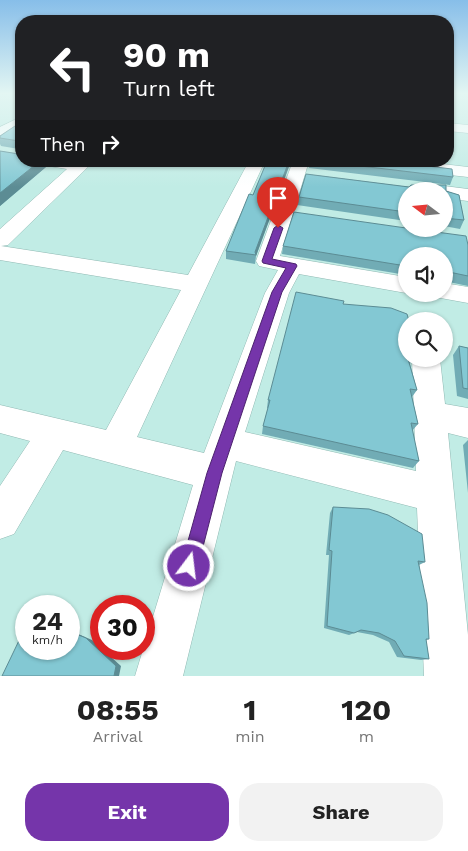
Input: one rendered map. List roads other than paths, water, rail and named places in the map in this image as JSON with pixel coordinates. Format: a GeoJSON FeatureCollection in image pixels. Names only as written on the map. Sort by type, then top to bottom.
{"type":"FeatureCollection","features":[{"type":"Feature","properties":{"kind":"street"},"geometry":{"type":"LineString","coordinates":[[0,133],[15,125]]}},
{"type":"Feature","properties":{"kind":"street"},"geometry":{"type":"LineString","coordinates":[[454,128],[468,129]]}},
{"type":"Feature","properties":{"kind":"street"},"geometry":{"type":"LineString","coordinates":[[454,141],[468,142]]}},
{"type":"Feature","properties":{"kind":"street"},"geometry":{"type":"LineString","coordinates":[[0,240],[80,167]]}},
{"type":"Feature","properties":{"kind":"street"},"geometry":{"type":"LineString","coordinates":[[115,448],[254,167]]}},
{"type":"Feature","properties":{"kind":"street"},"geometry":{"type":"LineString","coordinates":[[423,167],[468,172]]}},
{"type":"Feature","properties":{"kind":"street"},"geometry":{"type":"LineString","coordinates":[[304,171],[294,212],[267,261],[398,284]]}},
{"type":"Feature","properties":{"kind":"street"},"geometry":{"type":"LineString","coordinates":[[453,193],[468,195]]}},
{"type":"Feature","properties":{"kind":"street"},"geometry":{"type":"LineString","coordinates":[[0,211],[26,216]]}},
{"type":"Feature","properties":{"kind":"street"},"geometry":{"type":"LineString","coordinates":[[0,253],[196,284]]}},
{"type":"Feature","properties":{"kind":"street"},"geometry":{"type":"LineString","coordinates":[[159,676],[220,458],[277,292],[292,266]]}},
{"type":"Feature","properties":{"kind":"street"},"geometry":{"type":"LineString","coordinates":[[453,292],[468,295]]}},
{"type":"Feature","properties":{"kind":"street"},"geometry":{"type":"LineString","coordinates":[[427,367],[436,494],[454,666]]}},
{"type":"Feature","properties":{"kind":"street"},"geometry":{"type":"LineString","coordinates":[[430,415],[468,423]]}},
{"type":"Feature","properties":{"kind":"street"},"geometry":{"type":"LineString","coordinates":[[0,419],[115,448],[220,458],[436,494]]}},
{"type":"Feature","properties":{"kind":"street"},"geometry":{"type":"LineString","coordinates":[[0,520],[55,433]]}}]}
